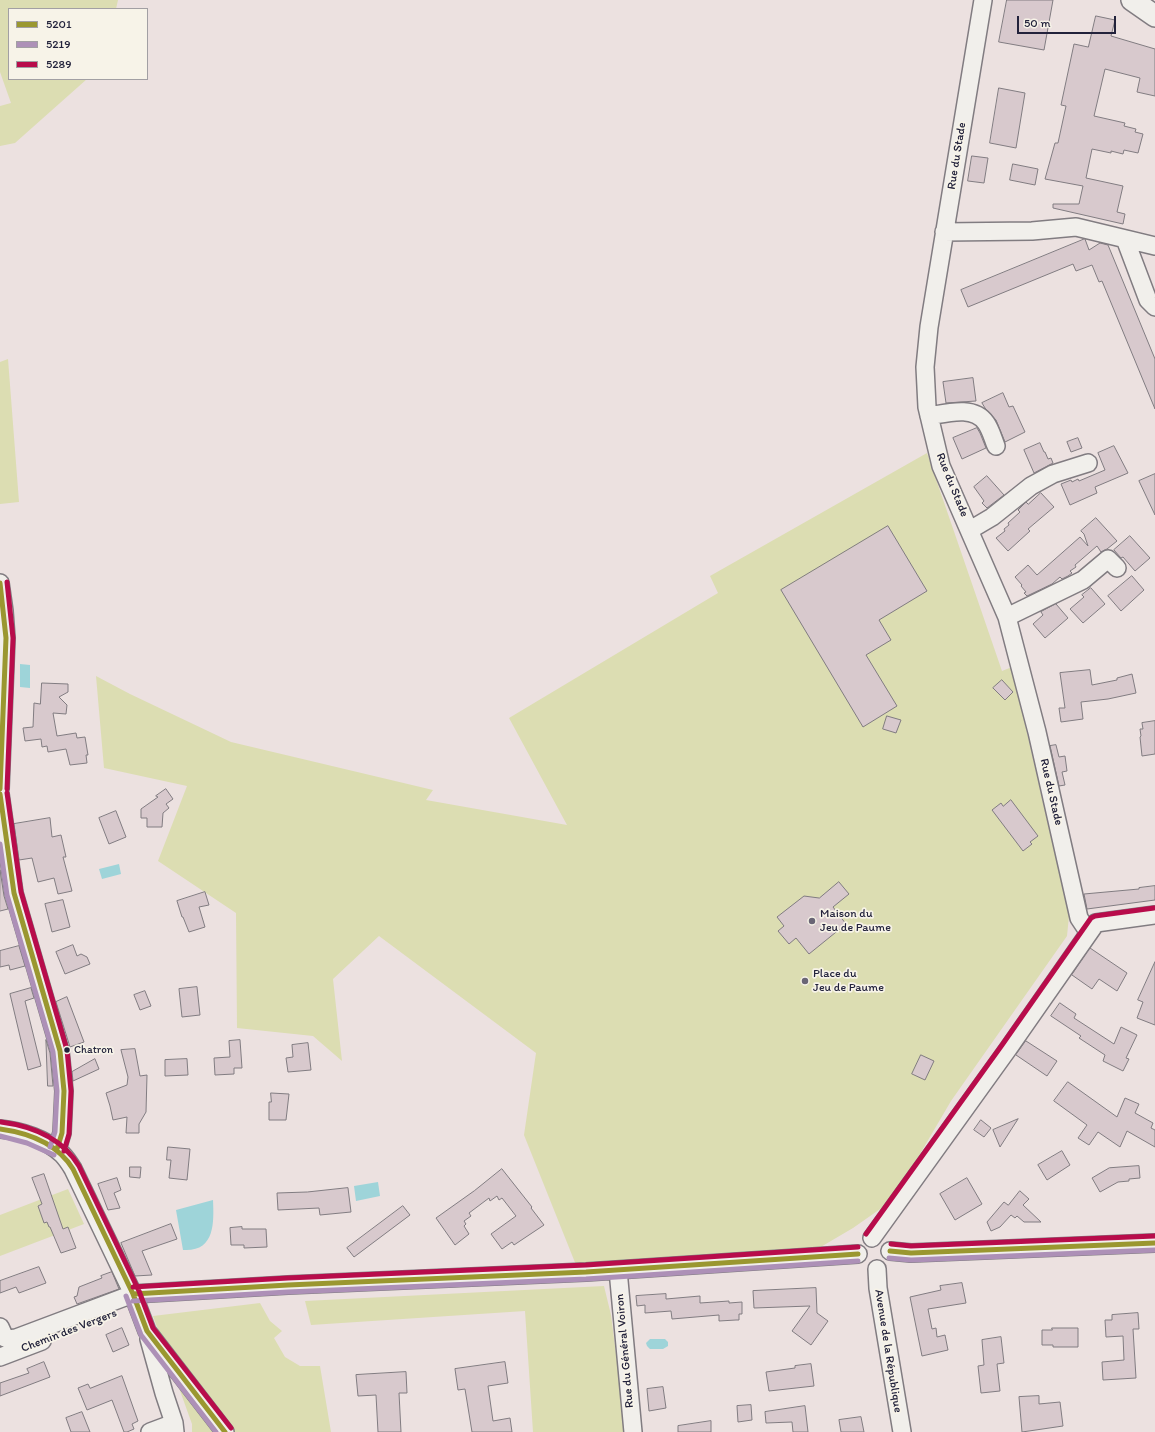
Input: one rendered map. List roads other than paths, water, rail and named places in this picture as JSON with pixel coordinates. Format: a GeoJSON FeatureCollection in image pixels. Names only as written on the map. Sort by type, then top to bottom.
{"type":"FeatureCollection","features":[{"type":"Feature","properties":{"kind":"main road"},"geometry":{"type":"LineString","coordinates":[[1132,0],[1155,16]]}},
{"type":"Feature","properties":{"kind":"street","name":"Rue du Stade"},"geometry":{"type":"LineString","coordinates":[[983,0],[929,327],[925,367],[927,407],[941,466],[1007,617],[1037,732],[1079,918],[1085,927],[1093,927]]}},
{"type":"Feature","properties":{"kind":"street"},"geometry":{"type":"LineString","coordinates":[[944,232],[1032,231],[1076,227],[1155,246]]}},
{"type":"Feature","properties":{"kind":"street"},"geometry":{"type":"LineString","coordinates":[[1125,239],[1148,300],[1155,307]]}},
{"type":"Feature","properties":{"kind":"street"},"geometry":{"type":"LineString","coordinates":[[929,416],[948,412],[966,411],[980,416],[986,423],[996,446]]}},
{"type":"Feature","properties":{"kind":"street"},"geometry":{"type":"LineString","coordinates":[[970,530],[992,517],[1031,486],[1053,474],[1088,463]]}},
{"type":"Feature","properties":{"kind":"street"},"geometry":{"type":"LineString","coordinates":[[1007,617],[1082,580],[1108,559],[1117,568]]}},
{"type":"Feature","properties":{"kind":"street"},"geometry":{"type":"LineString","coordinates":[[0,583],[6,638],[0,789]]}},
{"type":"Feature","properties":{"kind":"street"},"geometry":{"type":"LineString","coordinates":[[0,794],[14,893],[60,1051],[64,1091],[62,1133],[57,1149]]}},
{"type":"Feature","properties":{"kind":"street"},"geometry":{"type":"LineString","coordinates":[[872,1238],[1093,927],[1155,914]]}},
{"type":"Feature","properties":{"kind":"street"},"geometry":{"type":"LineString","coordinates":[[0,1129],[21,1133],[57,1149],[74,1169],[135,1300],[147,1331],[174,1427],[150,1432]]}},
{"type":"Feature","properties":{"kind":"street"},"geometry":{"type":"LineString","coordinates":[[872,1238],[882,1240],[890,1252],[886,1265],[877,1270],[872,1270],[864,1266],[858,1258],[860,1245],[867,1239],[872,1238]]}},
{"type":"Feature","properties":{"kind":"street"},"geometry":{"type":"LineString","coordinates":[[890,1252],[911,1253],[1155,1243]]}},
{"type":"Feature","properties":{"kind":"street"},"geometry":{"type":"LineString","coordinates":[[0,1327],[5,1338],[16,1338],[135,1300],[276,1286],[618,1270],[858,1254]]}},
{"type":"Feature","properties":{"kind":"street","name":"Rue du Général Voiron"},"geometry":{"type":"LineString","coordinates":[[618,1270],[633,1432]]}},
{"type":"Feature","properties":{"kind":"street","name":"Avenue de la République"},"geometry":{"type":"LineString","coordinates":[[877,1270],[878,1288],[902,1432]]}},
{"type":"Feature","properties":{"kind":"street","name":"Chemin des Vergers"},"geometry":{"type":"LineString","coordinates":[[0,1357],[135,1300]]}},
{"type":"Feature","properties":{"kind":"street"},"geometry":{"type":"LineString","coordinates":[[147,1331],[225,1432]]}},
{"type":"Feature","properties":{"kind":"street"},"geometry":{"type":"LineString","coordinates":[[164,1393],[189,1386]]}},
{"type":"Feature","properties":{"kind":"water"},"geometry":{"type":"Polygon","coordinates":[[[20,664],[30,665],[30,688],[20,687],[20,664]]]}},
{"type":"Feature","properties":{"kind":"water"},"geometry":{"type":"Polygon","coordinates":[[[119,864],[121,874],[102,879],[99,869],[119,864]]]}},
{"type":"Feature","properties":{"kind":"water"},"geometry":{"type":"Polygon","coordinates":[[[378,1182],[380,1196],[356,1201],[354,1186],[378,1182]]]}},
{"type":"Feature","properties":{"kind":"water"},"geometry":{"type":"Polygon","coordinates":[[[213,1200],[212,1226],[207,1241],[194,1249],[183,1250],[176,1210],[213,1200]]]}},
{"type":"Feature","properties":{"kind":"water"},"geometry":{"type":"Polygon","coordinates":[[[650,1339],[665,1339],[668,1342],[668,1346],[663,1349],[650,1349],[646,1343],[650,1339]]]}},
{"type":"Feature","properties":{"kind":"place","name":"Maison du Jeu de Paume"},"geometry":{"type":"Point","coordinates":[812,921]}},
{"type":"Feature","properties":{"kind":"place","name":"Place du Jeu de Paume"},"geometry":{"type":"Point","coordinates":[805,981]}},
{"type":"Feature","properties":{"kind":"place","name":"Chatron"},"geometry":{"type":"Point","coordinates":[67,1050]}}]}
